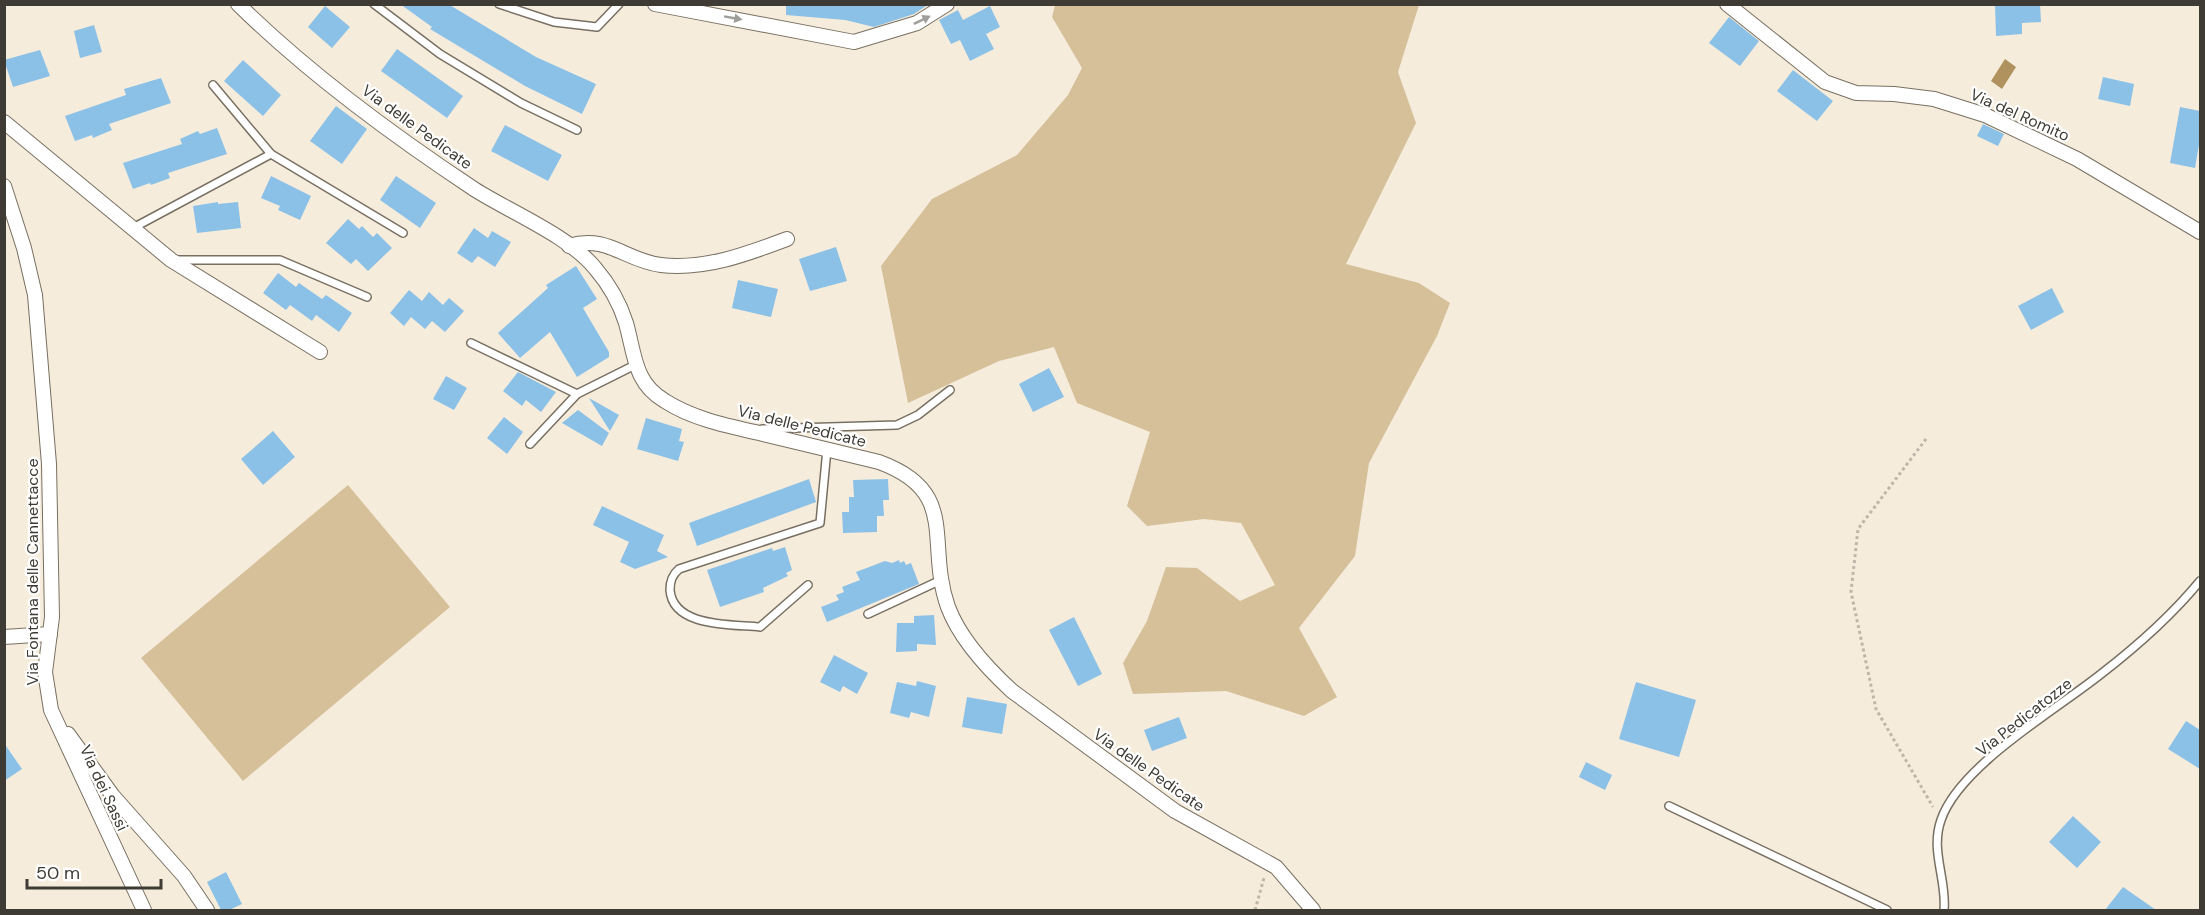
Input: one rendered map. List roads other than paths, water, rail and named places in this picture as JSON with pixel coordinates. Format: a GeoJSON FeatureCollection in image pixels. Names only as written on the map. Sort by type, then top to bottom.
{"type":"FeatureCollection","features":[{"type":"Feature","properties":{"kind":"street","name":"Via delle Pedicate"},"geometry":{"type":"LineString","coordinates":[[238,4],[278,43],[407,143],[476,190],[569,246],[594,267],[616,301],[626,324],[635,366],[648,388],[666,402],[706,419],[886,465],[922,486],[933,509],[941,580],[948,605],[956,623],[985,664],[1012,691],[1182,815],[1268,861],[1282,873],[1313,910]]}},
{"type":"Feature","properties":{"kind":"street"},"geometry":{"type":"LineString","coordinates":[[655,4],[854,42],[917,23],[947,4]]}},
{"type":"Feature","properties":{"kind":"street","name":"Via del Romito"},"geometry":{"type":"LineString","coordinates":[[1727,4],[1825,82],[1856,93],[1924,97],[1978,112],[2077,159],[2173,213],[2200,232]]}},
{"type":"Feature","properties":{"kind":"street"},"geometry":{"type":"LineString","coordinates":[[4,122],[171,260],[320,352]]}},
{"type":"Feature","properties":{"kind":"street","name":"Via Fontana delle Cannettacce"},"geometry":{"type":"LineString","coordinates":[[4,186],[24,248],[34,295],[49,464],[50,634],[45,672],[51,710]]}},
{"type":"Feature","properties":{"kind":"street"},"geometry":{"type":"LineString","coordinates":[[569,246],[584,242],[598,242],[648,263],[677,266],[733,258],[787,239]]}},
{"type":"Feature","properties":{"kind":"street"},"geometry":{"type":"LineString","coordinates":[[4,637],[50,634]]}},
{"type":"Feature","properties":{"kind":"street"},"geometry":{"type":"LineString","coordinates":[[51,710],[113,796],[184,876],[207,910]]}},
{"type":"Feature","properties":{"kind":"street","name":"Via dei Sassi"},"geometry":{"type":"LineString","coordinates":[[51,710],[144,910]]}},
{"type":"Feature","properties":{"kind":"lane"},"geometry":{"type":"LineString","coordinates":[[374,4],[440,54],[521,103],[577,130]]}},
{"type":"Feature","properties":{"kind":"lane"},"geometry":{"type":"LineString","coordinates":[[499,4],[554,22],[597,27],[619,4]]}},
{"type":"Feature","properties":{"kind":"lane"},"geometry":{"type":"LineString","coordinates":[[213,85],[271,154],[403,233]]}},
{"type":"Feature","properties":{"kind":"lane"},"geometry":{"type":"LineString","coordinates":[[132,228],[271,154]]}},
{"type":"Feature","properties":{"kind":"lane"},"geometry":{"type":"LineString","coordinates":[[171,260],[280,260],[368,297]]}},
{"type":"Feature","properties":{"kind":"lane"},"geometry":{"type":"LineString","coordinates":[[471,343],[577,394]]}},
{"type":"Feature","properties":{"kind":"lane"},"geometry":{"type":"LineString","coordinates":[[530,444],[577,394],[635,366]]}},
{"type":"Feature","properties":{"kind":"lane"},"geometry":{"type":"LineString","coordinates":[[744,429],[897,425],[918,415],[950,390]]}},
{"type":"Feature","properties":{"kind":"lane"},"geometry":{"type":"LineString","coordinates":[[808,585],[760,627],[693,618],[681,612],[675,605],[670,588],[673,574],[680,569],[820,523],[827,449]]}},
{"type":"Feature","properties":{"kind":"lane"},"geometry":{"type":"LineString","coordinates":[[868,614],[941,580]]}},
{"type":"Feature","properties":{"kind":"lane","name":"Via Pedicatozze"},"geometry":{"type":"LineString","coordinates":[[1944,910],[1944,895],[1937,855],[1938,830],[1954,796],[1984,765],[2116,662],[2200,581]]}},
{"type":"Feature","properties":{"kind":"lane"},"geometry":{"type":"LineString","coordinates":[[1669,806],[1887,910]]}}]}
